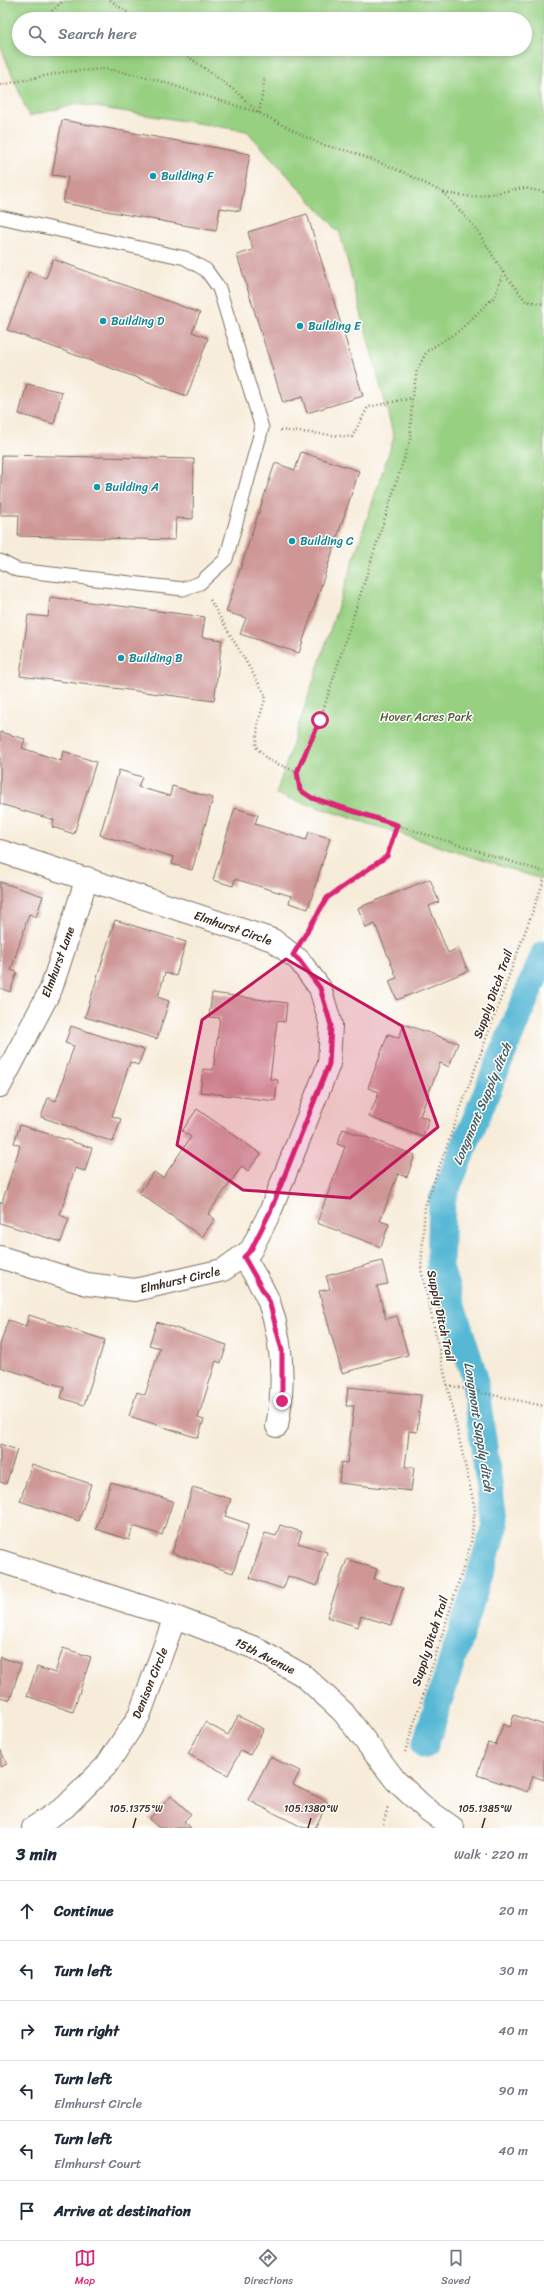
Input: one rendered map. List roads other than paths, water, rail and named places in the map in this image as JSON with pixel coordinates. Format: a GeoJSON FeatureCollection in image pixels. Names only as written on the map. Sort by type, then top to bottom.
{"type":"FeatureCollection","features":[{"type":"Feature","properties":{"kind":"street","name":"Elmhurst Circle"},"geometry":{"type":"LineString","coordinates":[[0,851],[87,878],[273,940],[299,960],[320,988],[331,1025],[329,1064],[270,1212],[251,1250],[244,1257],[223,1270],[135,1290],[87,1284],[0,1257]]}},
{"type":"Feature","properties":{"kind":"street","name":"Elmhurst Lane"},"geometry":{"type":"LineString","coordinates":[[0,1086],[50,988],[87,878]]}},
{"type":"Feature","properties":{"kind":"street"},"geometry":{"type":"LineString","coordinates":[[244,1257],[269,1301],[282,1350],[282,1401],[277,1426]]}},
{"type":"Feature","properties":{"kind":"street","name":"15th Avenue"},"geometry":{"type":"LineString","coordinates":[[0,1561],[175,1617],[255,1648],[304,1676],[343,1712],[396,1781],[424,1808],[453,1828]]}},
{"type":"Feature","properties":{"kind":"street","name":"Denison Circle"},"geometry":{"type":"LineString","coordinates":[[33,1828],[65,1807],[106,1766],[139,1716],[175,1617]]}},
{"type":"Feature","properties":{"kind":"lane"},"geometry":{"type":"LineString","coordinates":[[0,217],[185,258],[206,270],[219,288],[262,428],[226,559],[200,583],[183,589],[17,570],[0,560]]}},
{"type":"Feature","properties":{"kind":"waterway","name":"Longmont Supply ditch"},"geometry":{"type":"LineString","coordinates":[[425,1745],[495,1527],[474,1375],[440,1268],[442,1200],[544,954]]}},
{"type":"Feature","properties":{"kind":"place","name":"Building F"},"geometry":{"type":"Point","coordinates":[153,176]}},
{"type":"Feature","properties":{"kind":"place","name":"Building D"},"geometry":{"type":"Point","coordinates":[103,321]}},
{"type":"Feature","properties":{"kind":"place","name":"Building E"},"geometry":{"type":"Point","coordinates":[300,326]}},
{"type":"Feature","properties":{"kind":"place","name":"Building A"},"geometry":{"type":"Point","coordinates":[97,487]}},
{"type":"Feature","properties":{"kind":"place","name":"Building C"},"geometry":{"type":"Point","coordinates":[292,541]}},
{"type":"Feature","properties":{"kind":"place","name":"Building B"},"geometry":{"type":"Point","coordinates":[121,658]}},
{"type":"Feature","properties":{"kind":"park label","name":"Hover Acres Park"},"geometry":{"type":"Point","coordinates":[426,717]}}]}
